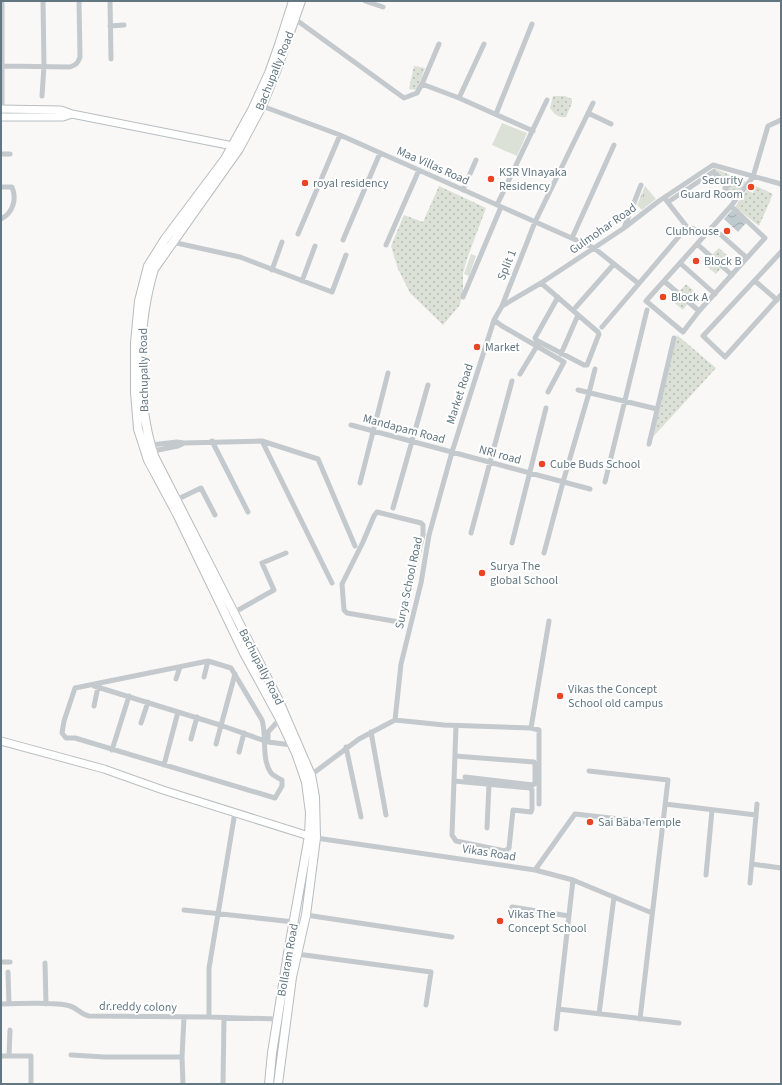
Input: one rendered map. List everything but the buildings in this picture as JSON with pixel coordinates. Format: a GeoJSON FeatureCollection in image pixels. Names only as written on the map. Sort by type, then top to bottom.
{"type":"FeatureCollection","features":[{"type":"Feature","properties":{"kind":"main road","name":"Bachupally Road"},"geometry":{"type":"LineString","coordinates":[[293,1],[269,73],[257,101],[233,146],[225,159],[165,239],[148,266],[142,286],[136,318],[135,392],[138,429],[148,460],[244,654],[267,688],[295,737],[311,775],[315,796],[313,837]]}},
{"type":"Feature","properties":{"kind":"main road","name":"Bachupally Road"},"geometry":{"type":"LineString","coordinates":[[302,1],[277,70],[262,106],[239,149],[154,269],[147,290],[143,315],[141,369],[145,425],[152,448],[176,500],[208,560],[233,612],[292,745],[306,782],[313,837]]}},
{"type":"Feature","properties":{"kind":"main road","name":"Bollaram Road"},"geometry":{"type":"LineString","coordinates":[[278,1084],[292,976],[306,915],[313,837]]}},
{"type":"Feature","properties":{"kind":"main road","name":"Bollaram Road"},"geometry":{"type":"LineString","coordinates":[[270,1084],[277,1019],[288,953],[313,837]]}},
{"type":"Feature","properties":{"kind":"street"},"geometry":{"type":"LineString","coordinates":[[2,1],[2,117],[63,117],[72,114]]}},
{"type":"Feature","properties":{"kind":"street"},"geometry":{"type":"LineString","coordinates":[[42,96],[44,66],[44,1]]}},
{"type":"Feature","properties":{"kind":"street"},"geometry":{"type":"LineString","coordinates":[[2,66],[70,67],[76,65],[79,62],[79,1]]}},
{"type":"Feature","properties":{"kind":"street"},"geometry":{"type":"LineString","coordinates":[[110,1],[111,59]]}},
{"type":"Feature","properties":{"kind":"street"},"geometry":{"type":"LineString","coordinates":[[365,1],[383,7]]}},
{"type":"Feature","properties":{"kind":"street"},"geometry":{"type":"LineString","coordinates":[[295,19],[404,98],[417,93],[439,44]]}},
{"type":"Feature","properties":{"kind":"street"},"geometry":{"type":"LineString","coordinates":[[496,114],[532,24]]}},
{"type":"Feature","properties":{"kind":"street"},"geometry":{"type":"LineString","coordinates":[[110,26],[124,25]]}},
{"type":"Feature","properties":{"kind":"street"},"geometry":{"type":"LineString","coordinates":[[459,98],[484,44]]}},
{"type":"Feature","properties":{"kind":"street"},"geometry":{"type":"LineString","coordinates":[[422,84],[459,98],[533,131]]}},
{"type":"Feature","properties":{"kind":"street"},"geometry":{"type":"LineString","coordinates":[[463,297],[499,206],[547,100]]}},
{"type":"Feature","properties":{"kind":"street","name":"Split 1"},"geometry":{"type":"LineString","coordinates":[[494,320],[502,306],[536,220],[593,103]]}},
{"type":"Feature","properties":{"kind":"street","name":"Maa Villas Road"},"geometry":{"type":"LineString","coordinates":[[262,106],[340,135],[499,206],[536,220],[594,248],[638,283]]}},
{"type":"Feature","properties":{"kind":"street"},"geometry":{"type":"LineString","coordinates":[[2,109],[61,110],[72,114],[233,146]]}},
{"type":"Feature","properties":{"kind":"street"},"geometry":{"type":"LineString","coordinates":[[588,113],[611,124]]}},
{"type":"Feature","properties":{"kind":"street"},"geometry":{"type":"LineString","coordinates":[[731,206],[765,238],[699,311],[683,332],[646,301],[731,206],[753,177],[768,126],[781,120]]}},
{"type":"Feature","properties":{"kind":"street"},"geometry":{"type":"LineString","coordinates":[[298,234],[340,135]]}},
{"type":"Feature","properties":{"kind":"street"},"geometry":{"type":"LineString","coordinates":[[572,238],[614,145]]}},
{"type":"Feature","properties":{"kind":"street"},"geometry":{"type":"LineString","coordinates":[[343,240],[380,153]]}},
{"type":"Feature","properties":{"kind":"street"},"geometry":{"type":"LineString","coordinates":[[1,154],[10,154]]}},
{"type":"Feature","properties":{"kind":"street"},"geometry":{"type":"LineString","coordinates":[[463,190],[476,160]]}},
{"type":"Feature","properties":{"kind":"street","name":"Gulmohar Road"},"geometry":{"type":"LineString","coordinates":[[502,306],[541,283],[666,200],[713,165],[753,177]]}},
{"type":"Feature","properties":{"kind":"street"},"geometry":{"type":"LineString","coordinates":[[386,245],[419,170]]}},
{"type":"Feature","properties":{"kind":"street"},"geometry":{"type":"LineString","coordinates":[[706,233],[687,227],[666,200],[713,172],[728,185],[725,189],[736,199]]}},
{"type":"Feature","properties":{"kind":"street"},"geometry":{"type":"LineString","coordinates":[[753,177],[781,184]]}},
{"type":"Feature","properties":{"kind":"street"},"geometry":{"type":"LineString","coordinates":[[624,228],[641,185]]}},
{"type":"Feature","properties":{"kind":"street"},"geometry":{"type":"LineString","coordinates":[[1,187],[12,187],[15,194],[10,212],[1,219]]}},
{"type":"Feature","properties":{"kind":"street"},"geometry":{"type":"LineString","coordinates":[[602,327],[687,227]]}},
{"type":"Feature","properties":{"kind":"street"},"geometry":{"type":"LineString","coordinates":[[712,227],[747,258]]}},
{"type":"Feature","properties":{"kind":"street"},"geometry":{"type":"LineString","coordinates":[[172,242],[240,257],[332,292],[346,255]]}},
{"type":"Feature","properties":{"kind":"street"},"geometry":{"type":"LineString","coordinates":[[272,270],[282,242]]}},
{"type":"Feature","properties":{"kind":"street"},"geometry":{"type":"LineString","coordinates":[[697,244],[732,275]]}},
{"type":"Feature","properties":{"kind":"street"},"geometry":{"type":"LineString","coordinates":[[302,281],[315,246]]}},
{"type":"Feature","properties":{"kind":"street"},"geometry":{"type":"LineString","coordinates":[[781,252],[703,336],[725,357],[781,295]]}},
{"type":"Feature","properties":{"kind":"street"},"geometry":{"type":"LineString","coordinates":[[680,263],[715,294]]}},
{"type":"Feature","properties":{"kind":"street"},"geometry":{"type":"LineString","coordinates":[[576,307],[614,264]]}},
{"type":"Feature","properties":{"kind":"street"},"geometry":{"type":"LineString","coordinates":[[664,281],[699,311]]}},
{"type":"Feature","properties":{"kind":"street"},"geometry":{"type":"LineString","coordinates":[[754,281],[777,300]]}},
{"type":"Feature","properties":{"kind":"street"},"geometry":{"type":"LineString","coordinates":[[541,283],[558,297],[598,332],[599,337],[587,365],[561,354],[535,338],[558,297]]}},
{"type":"Feature","properties":{"kind":"street"},"geometry":{"type":"LineString","coordinates":[[605,482],[647,310]]}},
{"type":"Feature","properties":{"kind":"street"},"geometry":{"type":"LineString","coordinates":[[561,354],[578,315]]}},
{"type":"Feature","properties":{"kind":"street"},"geometry":{"type":"LineString","coordinates":[[494,320],[564,362],[548,392]]}},
{"type":"Feature","properties":{"kind":"street","name":"Market Road"},"geometry":{"type":"LineString","coordinates":[[452,452],[494,320]]}},
{"type":"Feature","properties":{"kind":"street"},"geometry":{"type":"LineString","coordinates":[[649,444],[674,338]]}},
{"type":"Feature","properties":{"kind":"street"},"geometry":{"type":"LineString","coordinates":[[520,374],[537,346]]}},
{"type":"Feature","properties":{"kind":"street"},"geometry":{"type":"LineString","coordinates":[[544,553],[563,482],[590,393],[595,369]]}},
{"type":"Feature","properties":{"kind":"street"},"geometry":{"type":"LineString","coordinates":[[360,483],[388,373]]}},
{"type":"Feature","properties":{"kind":"street"},"geometry":{"type":"LineString","coordinates":[[471,533],[512,381]]}},
{"type":"Feature","properties":{"kind":"street"},"geometry":{"type":"LineString","coordinates":[[393,508],[428,385]]}},
{"type":"Feature","properties":{"kind":"street"},"geometry":{"type":"LineString","coordinates":[[578,390],[657,409]]}},
{"type":"Feature","properties":{"kind":"street"},"geometry":{"type":"LineString","coordinates":[[512,543],[546,408]]}},
{"type":"Feature","properties":{"kind":"street","name":"Mandapam Road"},"geometry":{"type":"LineString","coordinates":[[351,425],[452,452]]}},
{"type":"Feature","properties":{"kind":"street"},"geometry":{"type":"LineString","coordinates":[[212,441],[248,512]]}},
{"type":"Feature","properties":{"kind":"street"},"geometry":{"type":"LineString","coordinates":[[152,448],[177,442],[262,441],[318,459],[355,546]]}},
{"type":"Feature","properties":{"kind":"street"},"geometry":{"type":"LineString","coordinates":[[262,441],[332,583]]}},
{"type":"Feature","properties":{"kind":"street","name":"NRI road"},"geometry":{"type":"LineString","coordinates":[[452,452],[590,489]]}},
{"type":"Feature","properties":{"kind":"street","name":"Surya School Road"},"geometry":{"type":"LineString","coordinates":[[395,720],[400,673],[429,535],[452,452]]}},
{"type":"Feature","properties":{"kind":"street"},"geometry":{"type":"LineString","coordinates":[[176,500],[201,488],[215,515]]}},
{"type":"Feature","properties":{"kind":"street"},"geometry":{"type":"LineString","coordinates":[[377,512],[420,523],[422,525],[423,535],[401,622],[347,613],[344,610],[342,584],[377,512]]}},
{"type":"Feature","properties":{"kind":"street"},"geometry":{"type":"LineString","coordinates":[[423,535],[429,535]]}},
{"type":"Feature","properties":{"kind":"street"},"geometry":{"type":"LineString","coordinates":[[233,612],[274,590],[262,563],[286,553]]}},
{"type":"Feature","properties":{"kind":"street"},"geometry":{"type":"LineString","coordinates":[[411,581],[420,583]]}},
{"type":"Feature","properties":{"kind":"street"},"geometry":{"type":"LineString","coordinates":[[404,613],[413,615]]}},
{"type":"Feature","properties":{"kind":"street"},"geometry":{"type":"LineString","coordinates":[[531,728],[548,621]]}},
{"type":"Feature","properties":{"kind":"street"},"geometry":{"type":"LineString","coordinates":[[204,677],[208,661]]}},
{"type":"Feature","properties":{"kind":"street"},"geometry":{"type":"LineString","coordinates":[[266,741],[262,720],[231,668],[208,661],[96,686],[81,686],[75,688],[62,733],[66,738],[75,738],[275,798],[282,786],[282,780],[271,773],[265,761],[266,741],[268,732],[280,719]]}},
{"type":"Feature","properties":{"kind":"street"},"geometry":{"type":"LineString","coordinates":[[176,679],[180,667]]}},
{"type":"Feature","properties":{"kind":"street"},"geometry":{"type":"LineString","coordinates":[[216,744],[235,674]]}},
{"type":"Feature","properties":{"kind":"street"},"geometry":{"type":"LineString","coordinates":[[96,686],[266,741],[292,745]]}},
{"type":"Feature","properties":{"kind":"street"},"geometry":{"type":"LineString","coordinates":[[94,706],[96,686]]}},
{"type":"Feature","properties":{"kind":"street"},"geometry":{"type":"LineString","coordinates":[[112,750],[129,696]]}},
{"type":"Feature","properties":{"kind":"street"},"geometry":{"type":"LineString","coordinates":[[142,723],[148,702]]}},
{"type":"Feature","properties":{"kind":"street"},"geometry":{"type":"LineString","coordinates":[[164,765],[178,712]]}},
{"type":"Feature","properties":{"kind":"street"},"geometry":{"type":"LineString","coordinates":[[191,739],[196,718]]}},
{"type":"Feature","properties":{"kind":"street"},"geometry":{"type":"LineString","coordinates":[[311,775],[346,747],[395,720],[456,726],[531,728],[539,730],[540,737],[538,804]]}},
{"type":"Feature","properties":{"kind":"street"},"geometry":{"type":"LineString","coordinates":[[454,781],[530,788],[532,790],[531,812],[513,810],[509,848],[505,851],[456,841],[452,835],[456,726]]}},
{"type":"Feature","properties":{"kind":"street"},"geometry":{"type":"LineString","coordinates":[[371,732],[386,816]]}},
{"type":"Feature","properties":{"kind":"street"},"geometry":{"type":"LineString","coordinates":[[239,752],[244,733]]}},
{"type":"Feature","properties":{"kind":"street"},"geometry":{"type":"LineString","coordinates":[[1,741],[104,769],[163,790],[313,837]]}},
{"type":"Feature","properties":{"kind":"street"},"geometry":{"type":"LineString","coordinates":[[346,747],[361,817]]}},
{"type":"Feature","properties":{"kind":"street"},"geometry":{"type":"LineString","coordinates":[[455,756],[534,762],[535,765],[534,783],[532,785],[465,777]]}},
{"type":"Feature","properties":{"kind":"street"},"geometry":{"type":"LineString","coordinates":[[588,771],[668,780],[640,1019]]}},
{"type":"Feature","properties":{"kind":"street"},"geometry":{"type":"LineString","coordinates":[[487,828],[489,784]]}},
{"type":"Feature","properties":{"kind":"street"},"geometry":{"type":"LineString","coordinates":[[665,804],[756,815]]}},
{"type":"Feature","properties":{"kind":"street"},"geometry":{"type":"LineString","coordinates":[[750,883],[757,804]]}},
{"type":"Feature","properties":{"kind":"street"},"geometry":{"type":"LineString","coordinates":[[706,875],[712,810]]}},
{"type":"Feature","properties":{"kind":"street"},"geometry":{"type":"LineString","coordinates":[[209,1017],[209,968],[235,812]]}},
{"type":"Feature","properties":{"kind":"street"},"geometry":{"type":"LineString","coordinates":[[535,870],[575,814],[663,824]]}},
{"type":"Feature","properties":{"kind":"street","name":"Vikas Road"},"geometry":{"type":"LineString","coordinates":[[313,837],[535,870],[574,880],[652,913]]}},
{"type":"Feature","properties":{"kind":"street"},"geometry":{"type":"LineString","coordinates":[[752,864],[781,868]]}},
{"type":"Feature","properties":{"kind":"street"},"geometry":{"type":"LineString","coordinates":[[556,1029],[574,880]]}},
{"type":"Feature","properties":{"kind":"street"},"geometry":{"type":"LineString","coordinates":[[599,1014],[614,897]]}},
{"type":"Feature","properties":{"kind":"street"},"geometry":{"type":"LineString","coordinates":[[511,911],[512,907],[569,916]]}},
{"type":"Feature","properties":{"kind":"street"},"geometry":{"type":"LineString","coordinates":[[184,910],[294,922]]}},
{"type":"Feature","properties":{"kind":"street"},"geometry":{"type":"LineString","coordinates":[[306,915],[452,937]]}},
{"type":"Feature","properties":{"kind":"street"},"geometry":{"type":"LineString","coordinates":[[297,954],[431,972],[426,1006]]}},
{"type":"Feature","properties":{"kind":"street"},"geometry":{"type":"LineString","coordinates":[[1,962],[10,962]]}},
{"type":"Feature","properties":{"kind":"street"},"geometry":{"type":"LineString","coordinates":[[45,963],[46,1004]]}},
{"type":"Feature","properties":{"kind":"street"},"geometry":{"type":"LineString","coordinates":[[8,972],[9,1004]]}},
{"type":"Feature","properties":{"kind":"street","name":"dr.reddy colony"},"geometry":{"type":"LineString","coordinates":[[1,1004],[61,1004],[72,1006],[82,1015],[89,1016],[277,1019]]}},
{"type":"Feature","properties":{"kind":"street"},"geometry":{"type":"LineString","coordinates":[[558,1009],[679,1023]]}},
{"type":"Feature","properties":{"kind":"street"},"geometry":{"type":"LineString","coordinates":[[183,1084],[182,1057],[184,1018]]}},
{"type":"Feature","properties":{"kind":"street"},"geometry":{"type":"LineString","coordinates":[[223,1084],[224,1018]]}},
{"type":"Feature","properties":{"kind":"street"},"geometry":{"type":"LineString","coordinates":[[9,1056],[10,1030]]}},
{"type":"Feature","properties":{"kind":"street"},"geometry":{"type":"LineString","coordinates":[[71,1055],[105,1057],[182,1057]]}},
{"type":"Feature","properties":{"kind":"street"},"geometry":{"type":"LineString","coordinates":[[1,1056],[31,1056],[31,1084]]}},
{"type":"Feature","properties":{"kind":"green space"},"geometry":{"type":"Polygon","coordinates":[[[414,66],[425,68],[417,90],[409,89],[414,66]]]}},
{"type":"Feature","properties":{"kind":"green space"},"geometry":{"type":"Polygon","coordinates":[[[553,96],[565,96],[572,99],[572,103],[566,117],[557,115],[550,108],[553,96]]]}},
{"type":"Feature","properties":{"kind":"green space"},"geometry":{"type":"Polygon","coordinates":[[[502,123],[527,133],[517,156],[492,145],[502,123]]]}},
{"type":"Feature","properties":{"kind":"green space"},"geometry":{"type":"Polygon","coordinates":[[[714,168],[746,182],[735,197],[726,189],[729,186],[712,170],[714,168]]]}},
{"type":"Feature","properties":{"kind":"green space"},"geometry":{"type":"Polygon","coordinates":[[[439,186],[486,208],[463,273],[463,291],[460,305],[443,325],[410,293],[398,269],[391,246],[404,215],[423,222],[439,186]]]}},
{"type":"Feature","properties":{"kind":"green space"},"geometry":{"type":"Polygon","coordinates":[[[645,186],[656,199],[642,210],[637,205],[645,186]]]}},
{"type":"Feature","properties":{"kind":"green space"},"geometry":{"type":"Polygon","coordinates":[[[756,186],[773,194],[759,226],[735,207],[747,190],[753,193],[756,186]]]}},
{"type":"Feature","properties":{"kind":"green space"},"geometry":{"type":"Polygon","coordinates":[[[719,248],[730,258],[723,266],[711,256],[719,248]]]}},
{"type":"Feature","properties":{"kind":"green space"},"geometry":{"type":"Polygon","coordinates":[[[471,254],[476,256],[469,276],[464,274],[471,254]]]}},
{"type":"Feature","properties":{"kind":"green space"},"geometry":{"type":"Polygon","coordinates":[[[711,257],[722,267],[716,274],[704,264],[711,257]]]}},
{"type":"Feature","properties":{"kind":"green space"},"geometry":{"type":"Polygon","coordinates":[[[686,284],[697,294],[689,301],[679,292],[686,284]]]}},
{"type":"Feature","properties":{"kind":"green space"},"geometry":{"type":"Polygon","coordinates":[[[677,293],[688,303],[683,310],[671,300],[677,293]]]}},
{"type":"Feature","properties":{"kind":"green space"},"geometry":{"type":"Polygon","coordinates":[[[677,335],[716,368],[653,437],[677,335]]]}},
{"type":"Feature","properties":{"kind":"water"},"geometry":{"type":"Polygon","coordinates":[[[732,210],[746,223],[738,232],[724,219],[732,210]]]}},
{"type":"Feature","properties":{"kind":"place","name":"KSR VInayaka Residency"},"geometry":{"type":"Point","coordinates":[491,179]}},
{"type":"Feature","properties":{"kind":"place","name":"royal residency"},"geometry":{"type":"Point","coordinates":[305,183]}},
{"type":"Feature","properties":{"kind":"place","name":"Security Guard Room"},"geometry":{"type":"Point","coordinates":[751,187]}},
{"type":"Feature","properties":{"kind":"place","name":"Clubhouse"},"geometry":{"type":"Point","coordinates":[727,231]}},
{"type":"Feature","properties":{"kind":"place","name":"Block B"},"geometry":{"type":"Point","coordinates":[696,261]}},
{"type":"Feature","properties":{"kind":"place","name":"Block A"},"geometry":{"type":"Point","coordinates":[663,297]}},
{"type":"Feature","properties":{"kind":"place","name":"Market"},"geometry":{"type":"Point","coordinates":[477,347]}},
{"type":"Feature","properties":{"kind":"place","name":"Cube Buds School"},"geometry":{"type":"Point","coordinates":[542,464]}},
{"type":"Feature","properties":{"kind":"place","name":"Surya The global School"},"geometry":{"type":"Point","coordinates":[482,573]}},
{"type":"Feature","properties":{"kind":"place","name":"Vikas the Concept School old campus"},"geometry":{"type":"Point","coordinates":[560,696]}},
{"type":"Feature","properties":{"kind":"place","name":"Sai Baba Temple"},"geometry":{"type":"Point","coordinates":[590,822]}},
{"type":"Feature","properties":{"kind":"place","name":"Vikas The Concept School"},"geometry":{"type":"Point","coordinates":[500,921]}}]}
